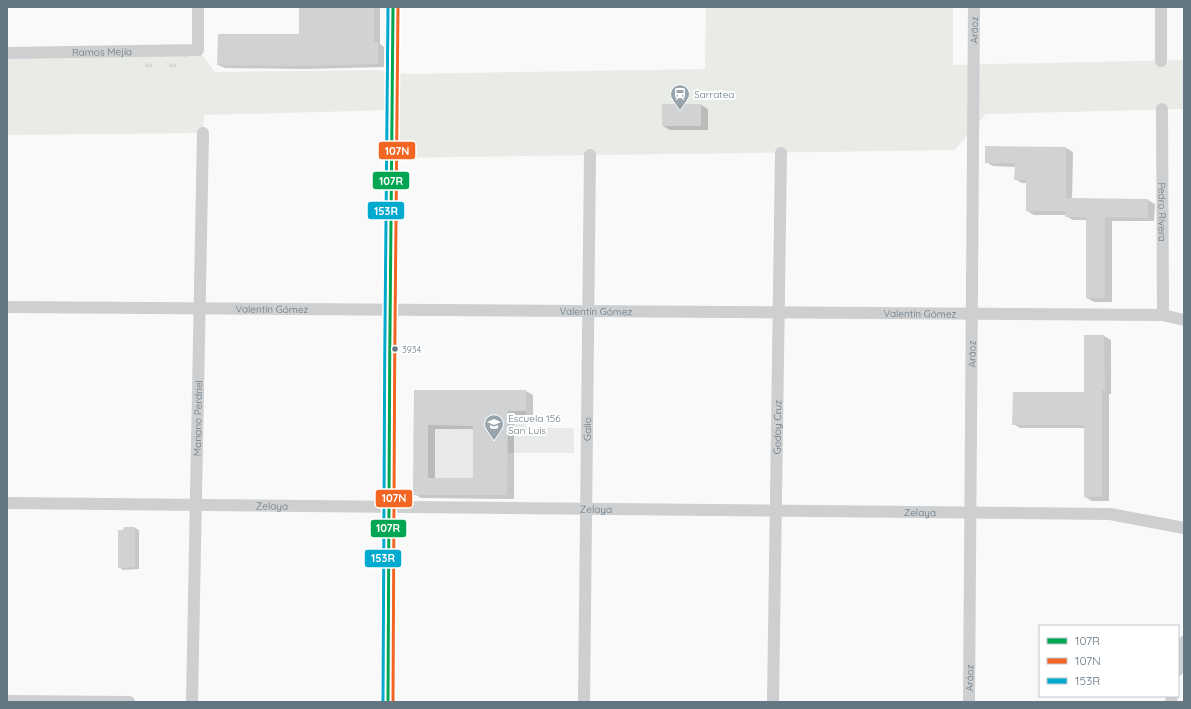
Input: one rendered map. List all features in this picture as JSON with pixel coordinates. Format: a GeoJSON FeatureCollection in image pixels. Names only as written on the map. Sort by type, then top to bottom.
{"type":"FeatureCollection","features":[{"type":"Feature","properties":{"kind":"street","name":"Ramos Mejía"},"geometry":{"type":"LineString","coordinates":[[7,53],[198,50],[198,7]]}},
{"type":"Feature","properties":{"kind":"street"},"geometry":{"type":"LineString","coordinates":[[388,702],[388,507],[393,7]]}},
{"type":"Feature","properties":{"kind":"street","name":"Aráoz"},"geometry":{"type":"LineString","coordinates":[[969,702],[974,7]]}},
{"type":"Feature","properties":{"kind":"street"},"geometry":{"type":"LineString","coordinates":[[1161,7],[1161,61]]}},
{"type":"Feature","properties":{"kind":"street","name":"Pedro Rivera"},"geometry":{"type":"LineString","coordinates":[[1162,109],[1163,315]]}},
{"type":"Feature","properties":{"kind":"street","name":"Mariano Perdriel"},"geometry":{"type":"LineString","coordinates":[[192,702],[203,134]]}},
{"type":"Feature","properties":{"kind":"street","name":"Godoy Cruz"},"geometry":{"type":"LineString","coordinates":[[773,702],[780,153]]}},
{"type":"Feature","properties":{"kind":"street","name":"Gallo"},"geometry":{"type":"LineString","coordinates":[[584,702],[590,155]]}},
{"type":"Feature","properties":{"kind":"street","name":"Valentín Gómez"},"geometry":{"type":"LineString","coordinates":[[7,307],[1163,315],[1184,320]]}},
{"type":"Feature","properties":{"kind":"street","name":"Zelaya"},"geometry":{"type":"LineString","coordinates":[[7,503],[1110,514],[1184,528]]}},
{"type":"Feature","properties":{"kind":"street"},"geometry":{"type":"LineString","coordinates":[[1179,665],[1184,642]]}},
{"type":"Feature","properties":{"kind":"street"},"geometry":{"type":"LineString","coordinates":[[7,701],[129,702]]}},
{"type":"Feature","properties":{"kind":"shaded area","name":"Escuela 156 San Luis"},"geometry":{"type":"Polygon","coordinates":[[[414,390],[526,390],[526,428],[574,428],[574,453],[507,453],[507,495],[413,495],[414,390]]]}},
{"type":"Feature","properties":{"kind":"green space"},"geometry":{"type":"Polygon","coordinates":[[[706,7],[953,7],[953,65],[1184,60],[1184,109],[986,114],[955,150],[392,158],[392,110],[204,115],[203,133],[7,135],[7,53],[198,50],[215,72],[376,70],[409,74],[705,69],[706,7]]]}},
{"type":"Feature","properties":{"kind":"green space"},"geometry":{"type":"Polygon","coordinates":[[[186,54],[186,73],[145,74],[145,55],[186,54]]]}},
{"type":"Feature","properties":{"kind":"building"},"geometry":{"type":"Polygon","coordinates":[[[299,7],[374,7],[374,42],[378,42],[378,64],[299,66],[217,65],[218,34],[299,34],[299,7]]]}},
{"type":"Feature","properties":{"kind":"building"},"geometry":{"type":"Polygon","coordinates":[[[662,104],[701,104],[701,126],[662,126],[662,104]]]}},
{"type":"Feature","properties":{"kind":"building"},"geometry":{"type":"Polygon","coordinates":[[[985,146],[1066,147],[1066,198],[1148,199],[1148,218],[1105,217],[1105,298],[1086,298],[1086,217],[1065,217],[1066,211],[1026,211],[1026,180],[1014,180],[1015,163],[985,163],[985,146]]]}},
{"type":"Feature","properties":{"kind":"building"},"geometry":{"type":"Polygon","coordinates":[[[1084,335],[1104,335],[1105,390],[1102,390],[1102,497],[1084,497],[1084,425],[1012,425],[1013,392],[1084,392],[1084,335]]]}},
{"type":"Feature","properties":{"kind":"building","name":"Escuela 156 San Luis"},"geometry":{"type":"Polygon","coordinates":[[[414,390],[526,390],[526,411],[508,411],[507,495],[413,495],[414,390]],[[428,425],[428,478],[473,478],[473,426],[428,425]]]}},
{"type":"Feature","properties":{"kind":"building"},"geometry":{"type":"Polygon","coordinates":[[[124,527],[135,527],[135,567],[118,568],[118,530],[123,530],[124,527]]]}},
{"type":"Feature","properties":{"kind":"transit line","name":"153R"},"geometry":{"type":"LineString","coordinates":[[383,702],[388,7]]}},
{"type":"Feature","properties":{"kind":"transit line","name":"107R"},"geometry":{"type":"LineString","coordinates":[[388,702],[393,7]]}},
{"type":"Feature","properties":{"kind":"transit line","name":"107N"},"geometry":{"type":"LineString","coordinates":[[393,702],[398,7]]}},
{"type":"Feature","properties":{"kind":"place","name":"Sarratea"},"geometry":{"type":"Point","coordinates":[680,111]}},
{"type":"Feature","properties":{"kind":"place","name":"3934"},"geometry":{"type":"Point","coordinates":[395,349]}},
{"type":"Feature","properties":{"kind":"place","name":"Escuela 156 San Luis"},"geometry":{"type":"Point","coordinates":[494,441]}}]}
